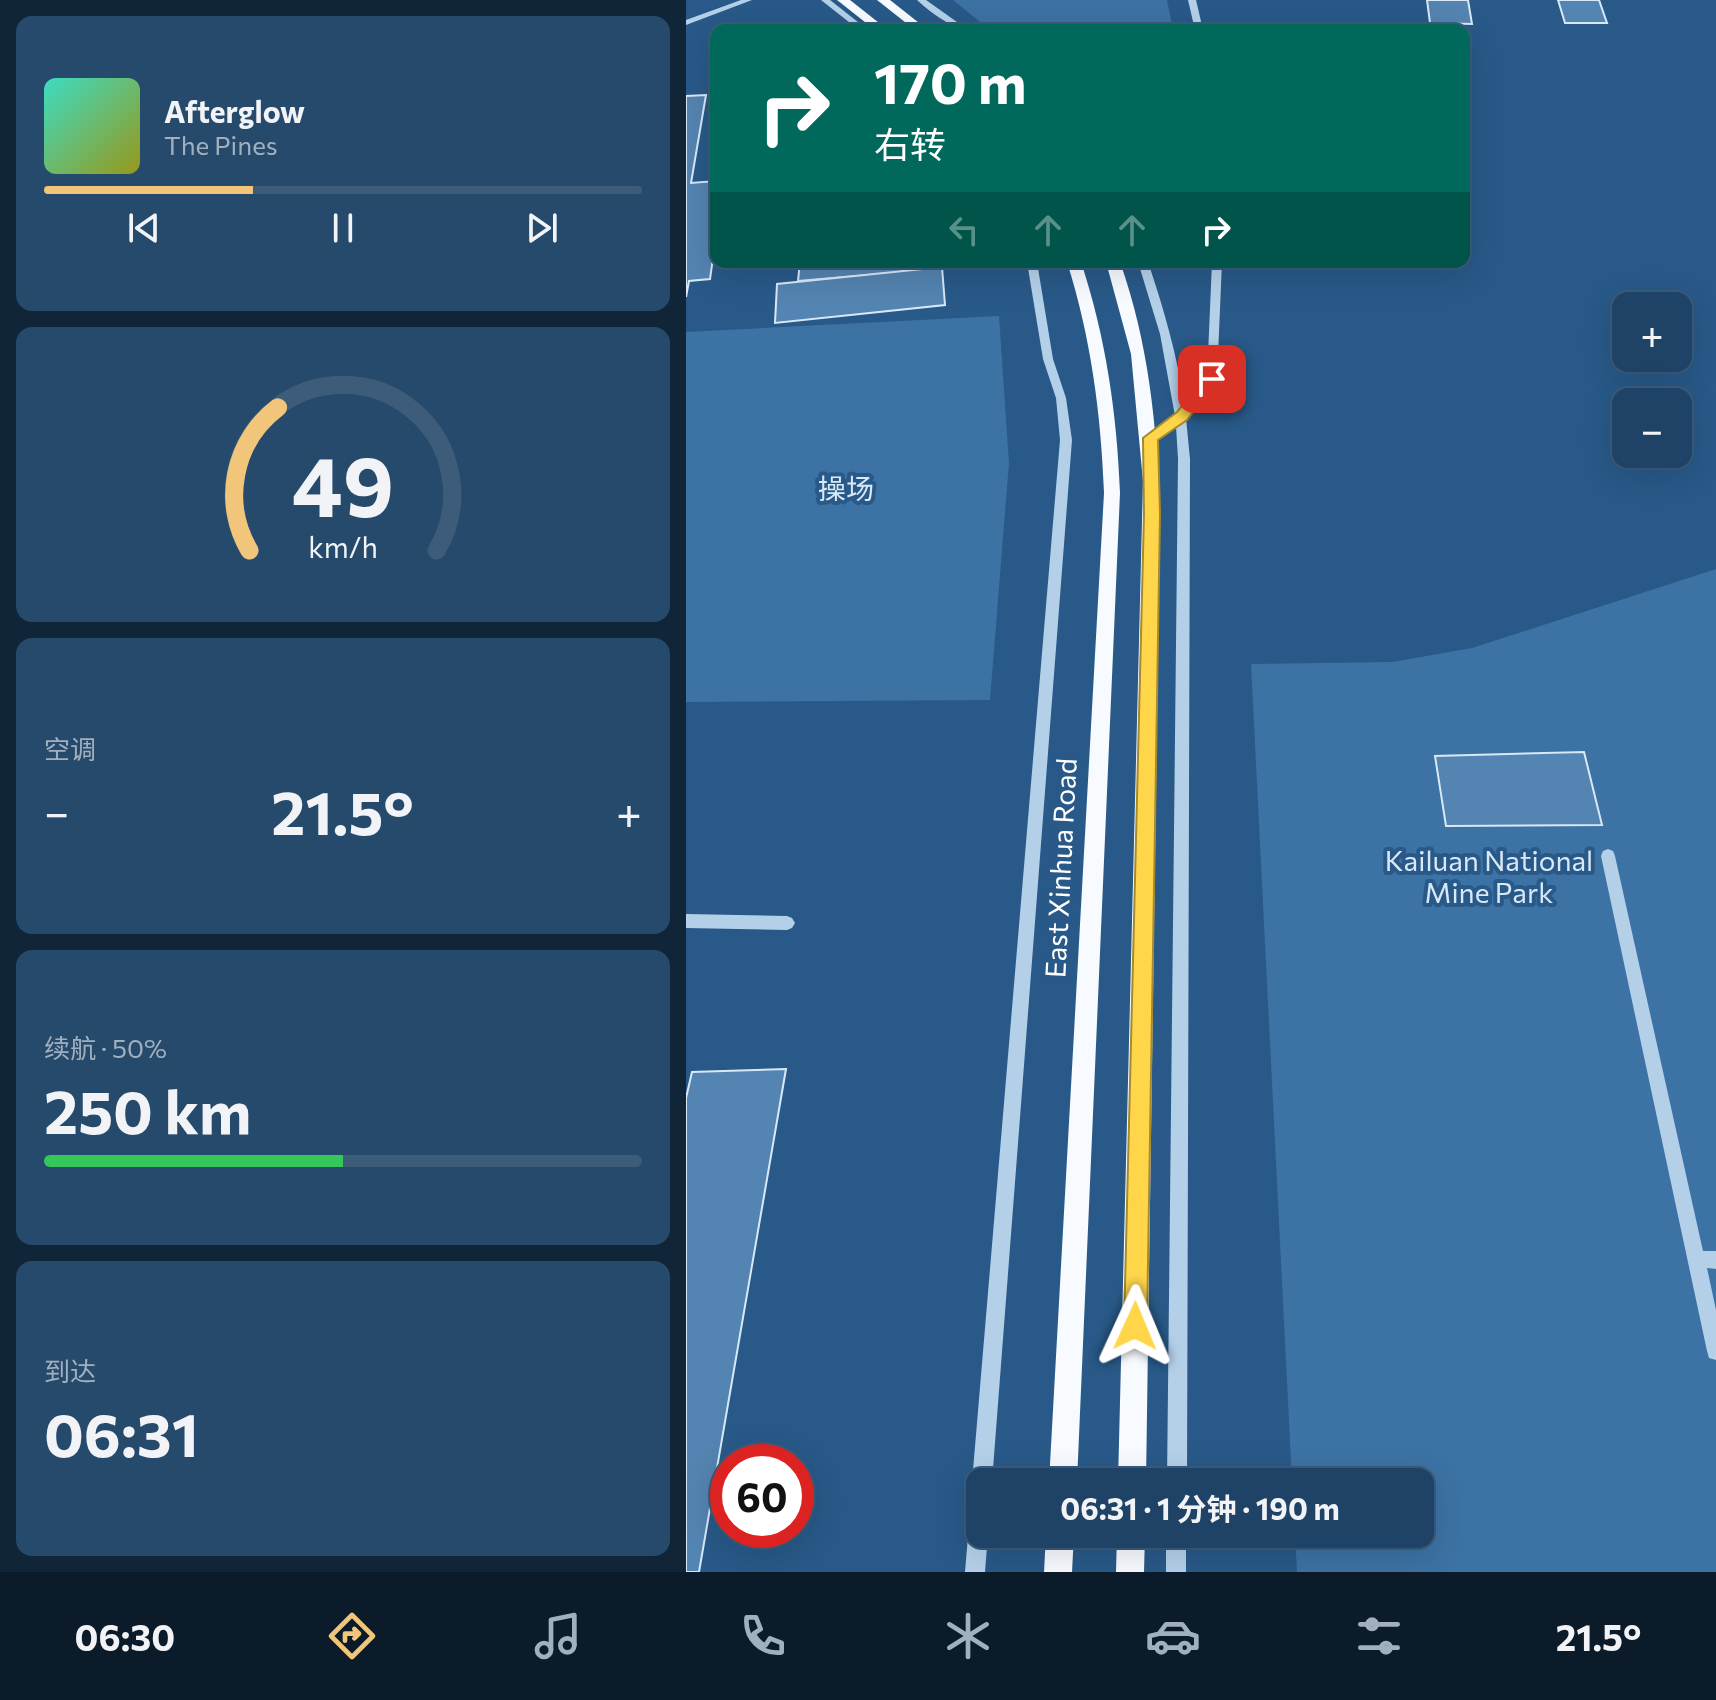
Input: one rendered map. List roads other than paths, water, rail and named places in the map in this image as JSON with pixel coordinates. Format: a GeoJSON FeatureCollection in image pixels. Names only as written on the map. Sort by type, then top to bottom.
{"type":"FeatureCollection","features":[{"type":"Feature","properties":{"kind":"main road"},"geometry":{"type":"LineString","coordinates":[[843,0],[874,24]]}},
{"type":"Feature","properties":{"kind":"main road"},"geometry":{"type":"LineString","coordinates":[[883,0],[914,24]]}},
{"type":"Feature","properties":{"kind":"main road","name":"East Xinhua Road"},"geometry":{"type":"LineString","coordinates":[[1064,1468],[1112,493],[1105,379],[1086,293],[1076,268]]}},
{"type":"Feature","properties":{"kind":"main road"},"geometry":{"type":"LineString","coordinates":[[1115,268],[1142,360],[1150,438],[1152,513],[1132,1468]]}},
{"type":"Feature","properties":{"kind":"main road"},"geometry":{"type":"LineString","coordinates":[[1058,1572],[1059,1548]]}},
{"type":"Feature","properties":{"kind":"main road"},"geometry":{"type":"LineString","coordinates":[[1130,1572],[1131,1548]]}},
{"type":"Feature","properties":{"kind":"street"},"geometry":{"type":"LineString","coordinates":[[686,23],[748,0]]}},
{"type":"Feature","properties":{"kind":"street"},"geometry":{"type":"LineString","coordinates":[[825,0],[856,24]]}},
{"type":"Feature","properties":{"kind":"street"},"geometry":{"type":"LineString","coordinates":[[921,0],[954,24]]}},
{"type":"Feature","properties":{"kind":"street"},"geometry":{"type":"LineString","coordinates":[[1192,0],[1198,24]]}},
{"type":"Feature","properties":{"kind":"street"},"geometry":{"type":"LineString","coordinates":[[983,1468],[1066,440],[1061,398],[1048,359],[1033,268]]}},
{"type":"Feature","properties":{"kind":"street"},"geometry":{"type":"LineString","coordinates":[[1145,268],[1159,305],[1182,416],[1177,1468]]}},
{"type":"Feature","properties":{"kind":"street"},"geometry":{"type":"LineString","coordinates":[[1150,438],[1182,416],[1212,379],[1217,268]]}},
{"type":"Feature","properties":{"kind":"street"},"geometry":{"type":"LineString","coordinates":[[1608,856],[1716,1351]]}},
{"type":"Feature","properties":{"kind":"street"},"geometry":{"type":"LineString","coordinates":[[686,921],[787,923]]}},
{"type":"Feature","properties":{"kind":"street"},"geometry":{"type":"LineString","coordinates":[[1695,1259],[1716,1260]]}},
{"type":"Feature","properties":{"kind":"street"},"geometry":{"type":"LineString","coordinates":[[975,1572],[977,1548]]}},
{"type":"Feature","properties":{"kind":"street"},"geometry":{"type":"LineString","coordinates":[[1176,1548],[1176,1572]]}},
{"type":"Feature","properties":{"kind":"park label","name":"操场"},"geometry":{"type":"Point","coordinates":[846,489]}},
{"type":"Feature","properties":{"kind":"park label","name":"Kailuan National Mine Park"},"geometry":{"type":"Point","coordinates":[1489,877]}}]}
